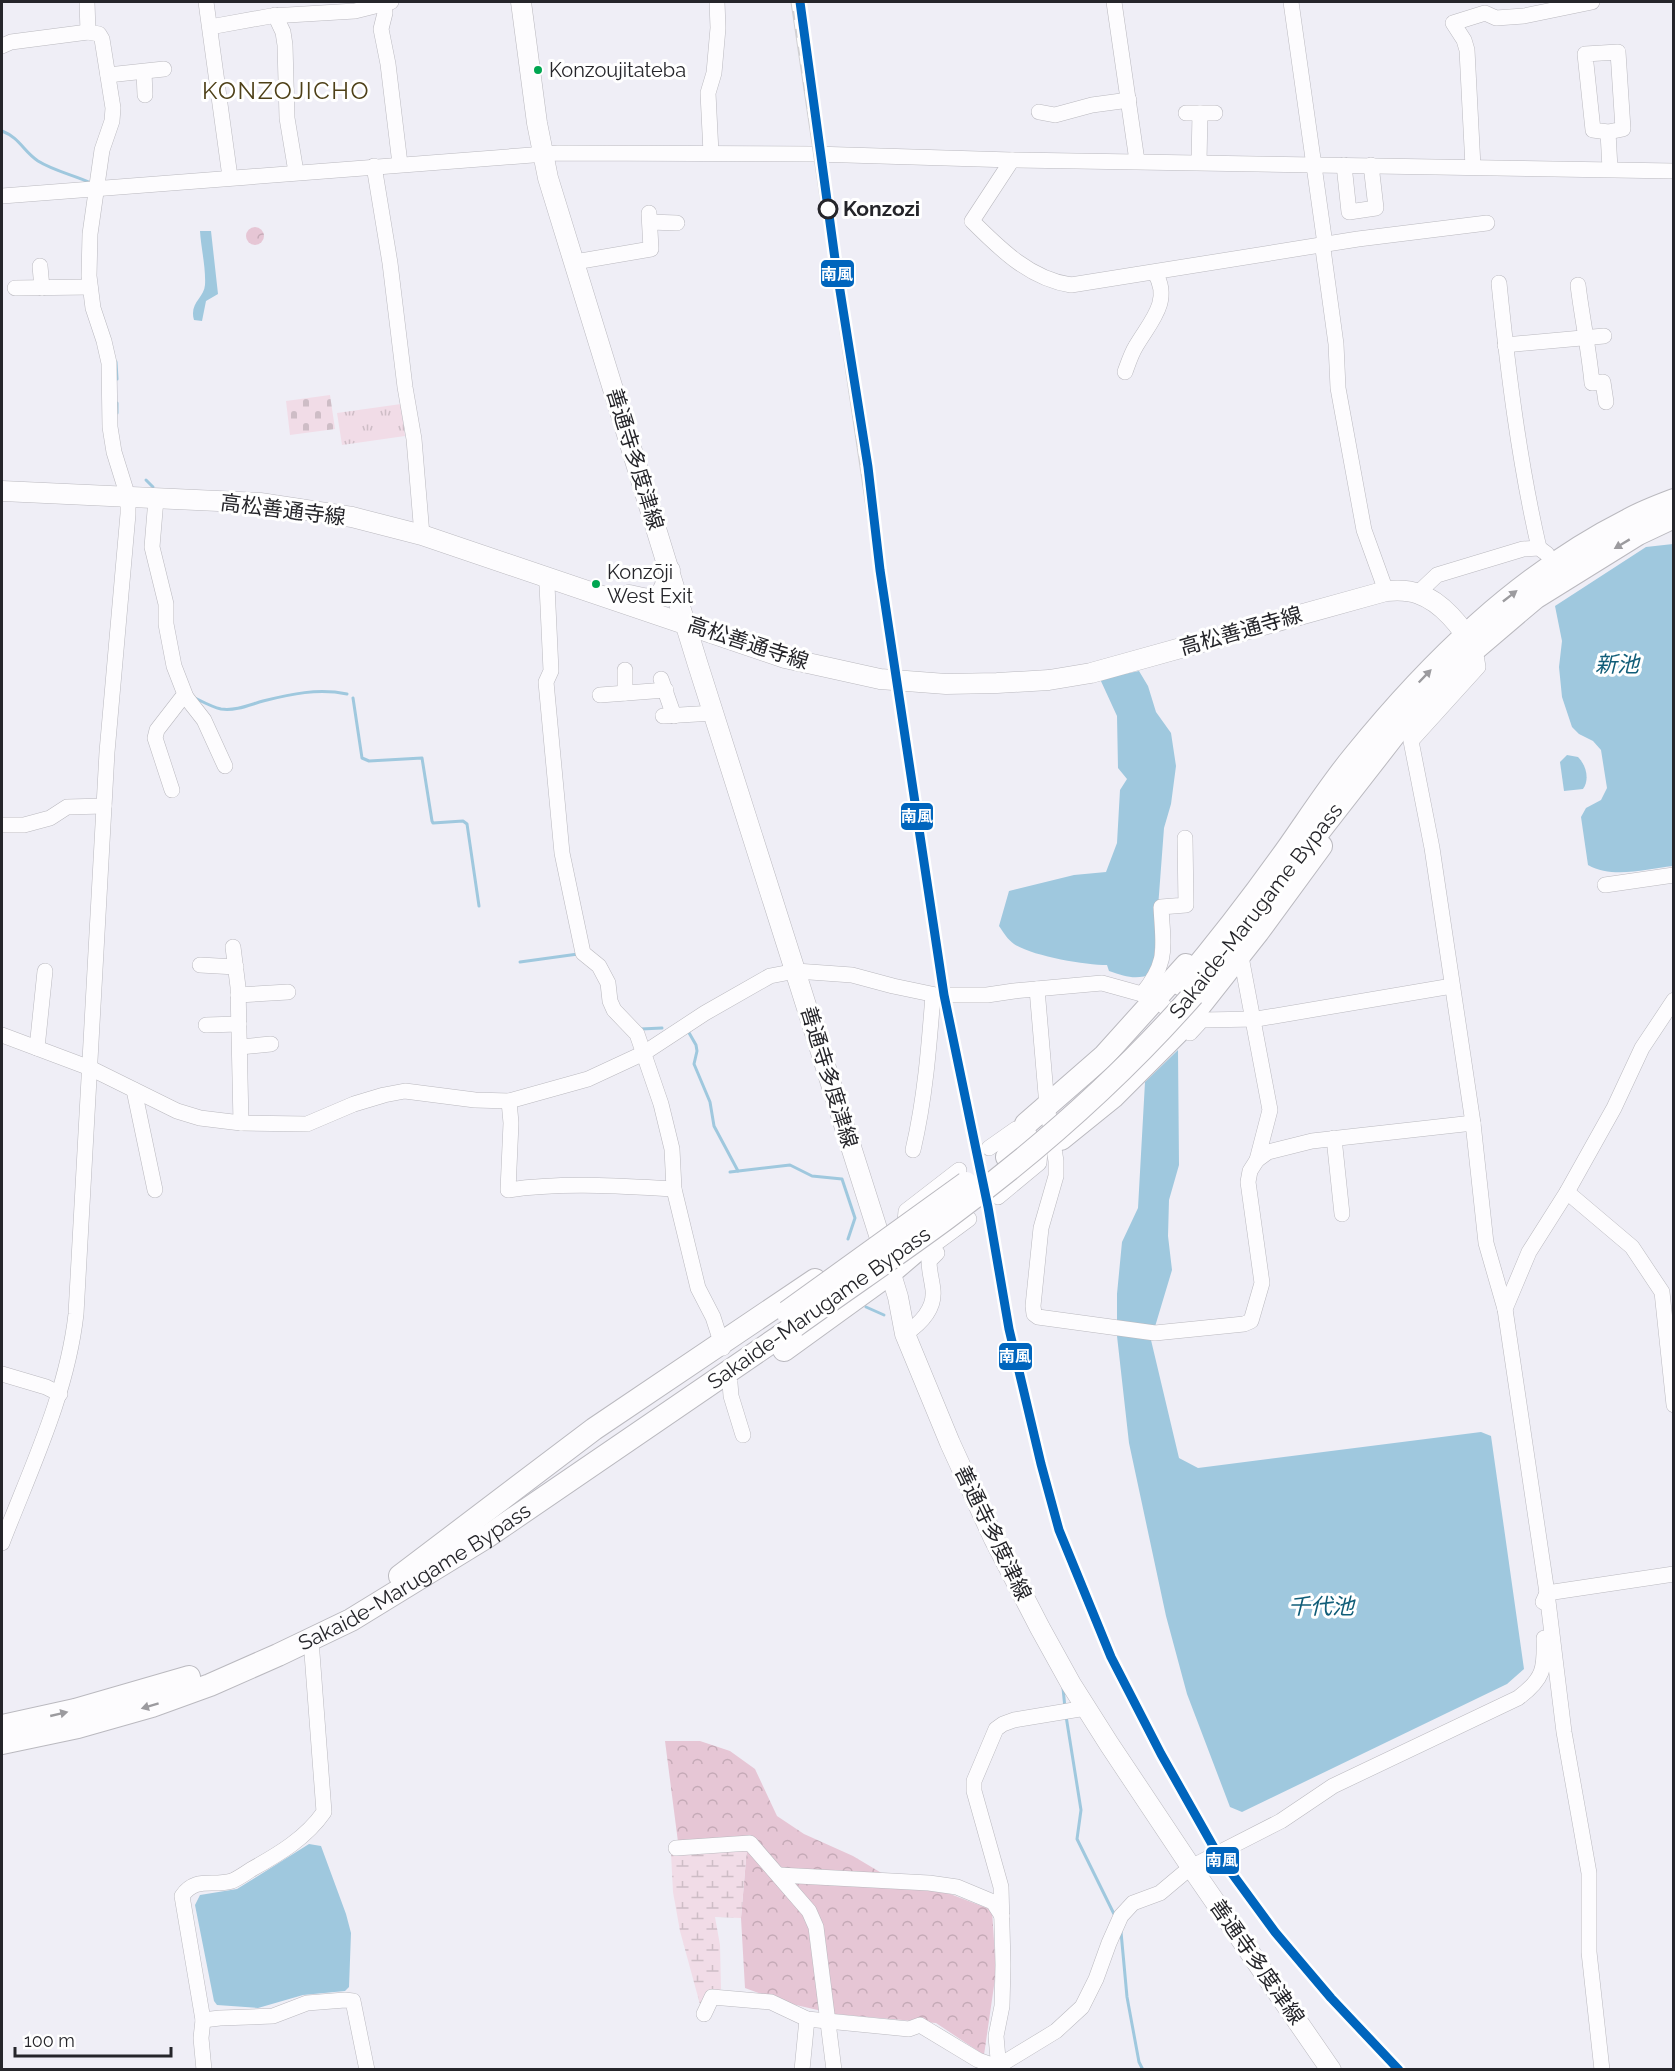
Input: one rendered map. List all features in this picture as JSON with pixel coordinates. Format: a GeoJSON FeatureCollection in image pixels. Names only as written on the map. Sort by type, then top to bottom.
{"type":"FeatureCollection","features":[{"type":"Feature","properties":{"kind":"highway"},"geometry":{"type":"LineString","coordinates":[[1470,642],[1491,611],[1547,555],[1674,500]]}},
{"type":"Feature","properties":{"kind":"highway"},"geometry":{"type":"LineString","coordinates":[[1470,642],[1535,598],[1638,534],[1674,517]]}},
{"type":"Feature","properties":{"kind":"highway","name":"Sakaide-Marugame Bypass"},"geometry":{"type":"LineString","coordinates":[[2,1726],[75,1710],[197,1675],[270,1646],[345,1610],[481,1526],[791,1319],[948,1218],[1063,1125],[1121,1071],[1188,990],[1260,911],[1366,770],[1470,642]]}},
{"type":"Feature","properties":{"kind":"highway","name":"Sakaide-Marugame Bypass"},"geometry":{"type":"LineString","coordinates":[[1188,990],[1353,757],[1398,703],[1470,642]]}},
{"type":"Feature","properties":{"kind":"highway"},"geometry":{"type":"LineString","coordinates":[[1398,703],[1355,743],[1192,958],[1149,996],[1104,1056],[1026,1124],[1002,1155],[1029,1155],[1046,1148],[1113,1097],[1183,1027],[1403,735],[1428,696]]}},
{"type":"Feature","properties":{"kind":"highway"},"geometry":{"type":"LineString","coordinates":[[351,1620],[416,1589],[510,1535],[889,1274],[930,1249],[930,1221],[905,1222],[879,1235],[723,1344],[594,1429],[394,1581]]}},
{"type":"Feature","properties":{"kind":"highway","name":"Sakaide-Marugame Bypass"},"geometry":{"type":"LineString","coordinates":[[2,1743],[78,1727],[152,1706],[210,1685],[351,1620],[488,1536],[791,1319]]}},
{"type":"Feature","properties":{"kind":"main road","name":"善通寺多度津線"},"geometry":{"type":"LineString","coordinates":[[521,2],[542,153],[548,178],[698,665],[879,1235],[889,1274],[898,1297],[905,1334],[950,1443],[994,1539],[1040,1628],[1086,1708],[1191,1868],[1331,2070]]}},
{"type":"Feature","properties":{"kind":"main road","name":"高松善通寺線"},"geometry":{"type":"LineString","coordinates":[[2,491],[260,503],[352,517],[422,535],[785,658],[880,679],[904,681],[946,684],[997,683],[1049,680],[1091,673],[1386,591],[1418,593]]}},
{"type":"Feature","properties":{"kind":"main road"},"geometry":{"type":"LineString","coordinates":[[576,586],[592,586],[653,600],[660,596],[665,588],[670,570]]}},
{"type":"Feature","properties":{"kind":"main road"},"geometry":{"type":"LineString","coordinates":[[1418,593],[1445,612],[1470,642]]}},
{"type":"Feature","properties":{"kind":"main road"},"geometry":{"type":"LineString","coordinates":[[663,616],[674,611],[678,598]]}},
{"type":"Feature","properties":{"kind":"main road"},"geometry":{"type":"LineString","coordinates":[[698,665],[705,644],[712,639],[766,656],[785,658]]}},
{"type":"Feature","properties":{"kind":"street"},"geometry":{"type":"LineString","coordinates":[[87,2],[88,32]]}},
{"type":"Feature","properties":{"kind":"street"},"geometry":{"type":"LineString","coordinates":[[206,2],[230,177]]}},
{"type":"Feature","properties":{"kind":"street"},"geometry":{"type":"LineString","coordinates":[[210,27],[274,15],[355,10],[387,2],[381,29],[388,64],[400,164]]}},
{"type":"Feature","properties":{"kind":"street"},"geometry":{"type":"LineString","coordinates":[[711,153],[708,93],[714,73],[718,28],[717,2]]}},
{"type":"Feature","properties":{"kind":"street"},"geometry":{"type":"LineString","coordinates":[[1114,2],[1137,161]]}},
{"type":"Feature","properties":{"kind":"street"},"geometry":{"type":"LineString","coordinates":[[1291,2],[1324,237],[1323,245],[1336,344],[1338,388],[1364,530],[1386,591]]}},
{"type":"Feature","properties":{"kind":"street"},"geometry":{"type":"LineString","coordinates":[[1473,167],[1467,50],[1454,23],[1485,13],[1496,18],[1524,16],[1593,2]]}},
{"type":"Feature","properties":{"kind":"street"},"geometry":{"type":"LineString","coordinates":[[274,15],[283,32],[285,45],[287,118],[296,172]]}},
{"type":"Feature","properties":{"kind":"street"},"geometry":{"type":"LineString","coordinates":[[2,46],[11,42],[88,32],[99,34],[102,39],[113,108],[112,120],[102,150],[90,234],[90,287],[93,308],[109,363],[110,427],[114,452],[128,497],[104,806],[76,1314],[72,1348],[60,1394],[2,1543]]}},
{"type":"Feature","properties":{"kind":"street"},"geometry":{"type":"LineString","coordinates":[[1618,52],[1623,129],[1608,132],[1593,130],[1585,54],[1618,52]]}},
{"type":"Feature","properties":{"kind":"street"},"geometry":{"type":"LineString","coordinates":[[108,75],[164,69]]}},
{"type":"Feature","properties":{"kind":"street"},"geometry":{"type":"LineString","coordinates":[[144,72],[144,95]]}},
{"type":"Feature","properties":{"kind":"street"},"geometry":{"type":"LineString","coordinates":[[1039,112],[1055,115],[1092,105],[1129,100]]}},
{"type":"Feature","properties":{"kind":"street"},"geometry":{"type":"LineString","coordinates":[[1199,162],[1200,113]]}},
{"type":"Feature","properties":{"kind":"street"},"geometry":{"type":"LineString","coordinates":[[1608,132],[1610,170]]}},
{"type":"Feature","properties":{"kind":"street"},"geometry":{"type":"LineString","coordinates":[[2,196],[542,153],[814,154],[1012,160],[1674,171]]}},
{"type":"Feature","properties":{"kind":"street"},"geometry":{"type":"LineString","coordinates":[[1012,160],[972,221],[1006,254],[1043,277],[1071,285],[1323,245],[1487,223]]}},
{"type":"Feature","properties":{"kind":"street"},"geometry":{"type":"LineString","coordinates":[[1344,165],[1349,212],[1376,208],[1371,165]]}},
{"type":"Feature","properties":{"kind":"street"},"geometry":{"type":"LineString","coordinates":[[374,166],[390,263],[414,440],[422,535]]}},
{"type":"Feature","properties":{"kind":"street"},"geometry":{"type":"LineString","coordinates":[[574,262],[630,256],[651,249],[650,218],[677,223]]}},
{"type":"Feature","properties":{"kind":"street"},"geometry":{"type":"LineString","coordinates":[[40,266],[42,288]]}},
{"type":"Feature","properties":{"kind":"street"},"geometry":{"type":"LineString","coordinates":[[1125,372],[1136,346],[1148,329],[1162,299],[1160,280],[1155,273]]}},
{"type":"Feature","properties":{"kind":"street"},"geometry":{"type":"LineString","coordinates":[[1499,283],[1509,385],[1531,515],[1547,555]]}},
{"type":"Feature","properties":{"kind":"street"},"geometry":{"type":"LineString","coordinates":[[1578,285],[1592,382],[1603,382],[1606,402]]}},
{"type":"Feature","properties":{"kind":"street"},"geometry":{"type":"LineString","coordinates":[[15,288],[90,287]]}},
{"type":"Feature","properties":{"kind":"street"},"geometry":{"type":"LineString","coordinates":[[1505,345],[1604,336]]}},
{"type":"Feature","properties":{"kind":"street"},"geometry":{"type":"LineString","coordinates":[[156,499],[152,547],[166,604],[166,624],[170,648],[186,697],[204,720],[225,766]]}},
{"type":"Feature","properties":{"kind":"street"},"geometry":{"type":"LineString","coordinates":[[1418,593],[1437,575],[1523,549],[1547,555]]}},
{"type":"Feature","properties":{"kind":"street"},"geometry":{"type":"LineString","coordinates":[[547,585],[551,671],[546,682],[562,853],[583,953],[599,966],[608,983],[610,1001],[614,1010],[637,1034],[644,1053],[661,1104],[672,1149],[674,1190],[698,1288],[713,1317],[723,1344]]}},
{"type":"Feature","properties":{"kind":"street"},"geometry":{"type":"LineString","coordinates":[[1470,642],[1478,667],[1411,741],[1432,848],[1473,1123],[1486,1243],[1505,1309],[1547,1593],[1564,1732],[1589,1873],[1589,1952],[1602,2070]]}},
{"type":"Feature","properties":{"kind":"street"},"geometry":{"type":"LineString","coordinates":[[625,670],[626,693]]}},
{"type":"Feature","properties":{"kind":"street"},"geometry":{"type":"LineString","coordinates":[[600,695],[626,693],[664,684],[668,716],[714,713]]}},
{"type":"Feature","properties":{"kind":"street"},"geometry":{"type":"LineString","coordinates":[[172,790],[155,738],[157,730],[181,699],[186,697]]}},
{"type":"Feature","properties":{"kind":"street"},"geometry":{"type":"LineString","coordinates":[[2,825],[24,825],[50,818],[68,807],[104,806]]}},
{"type":"Feature","properties":{"kind":"street"},"geometry":{"type":"LineString","coordinates":[[1149,996],[1162,962],[1161,907],[1186,905],[1191,887],[1185,838]]}},
{"type":"Feature","properties":{"kind":"street"},"geometry":{"type":"LineString","coordinates":[[1605,885],[1674,875]]}},
{"type":"Feature","properties":{"kind":"street"},"geometry":{"type":"LineString","coordinates":[[233,947],[238,995],[241,1123]]}},
{"type":"Feature","properties":{"kind":"street"},"geometry":{"type":"LineString","coordinates":[[1024,1128],[1046,1148],[1056,1161],[1056,1176],[1041,1228],[1034,1314],[1038,1317],[1155,1333],[1244,1324],[1251,1321],[1262,1284],[1248,1182],[1250,1171],[1257,1160],[1270,1110],[1242,962],[1237,957]]}},
{"type":"Feature","properties":{"kind":"street"},"geometry":{"type":"LineString","coordinates":[[200,965],[236,967]]}},
{"type":"Feature","properties":{"kind":"street"},"geometry":{"type":"LineString","coordinates":[[37,1048],[45,971]]}},
{"type":"Feature","properties":{"kind":"street"},"geometry":{"type":"LineString","coordinates":[[2,1035],[90,1068],[177,1111],[200,1118],[241,1123],[307,1124],[354,1104],[405,1091],[475,1100],[509,1101],[588,1079],[644,1053],[705,1013],[770,976],[796,971],[852,975],[933,995],[987,995],[1102,983],[1149,996],[1190,1033],[1202,1020],[1253,1019],[1452,986]]}},
{"type":"Feature","properties":{"kind":"street"},"geometry":{"type":"LineString","coordinates":[[998,1197],[1039,1163],[1046,1148],[1047,1106],[1036,989]]}},
{"type":"Feature","properties":{"kind":"street"},"geometry":{"type":"LineString","coordinates":[[238,995],[288,992]]}},
{"type":"Feature","properties":{"kind":"street"},"geometry":{"type":"LineString","coordinates":[[913,1150],[929,1048],[933,995]]}},
{"type":"Feature","properties":{"kind":"street"},"geometry":{"type":"LineString","coordinates":[[1505,1309],[1529,1252],[1567,1192],[1614,1108],[1642,1048],[1674,1000]]}},
{"type":"Feature","properties":{"kind":"street"},"geometry":{"type":"LineString","coordinates":[[206,1025],[239,1024]]}},
{"type":"Feature","properties":{"kind":"street"},"geometry":{"type":"LineString","coordinates":[[240,1047],[271,1044]]}},
{"type":"Feature","properties":{"kind":"street"},"geometry":{"type":"LineString","coordinates":[[134,1090],[156,1191]]}},
{"type":"Feature","properties":{"kind":"street"},"geometry":{"type":"LineString","coordinates":[[509,1101],[511,1123],[508,1190],[539,1185],[604,1185],[674,1190]]}},
{"type":"Feature","properties":{"kind":"street"},"geometry":{"type":"LineString","coordinates":[[1257,1160],[1268,1152],[1312,1141],[1473,1123]]}},
{"type":"Feature","properties":{"kind":"street"},"geometry":{"type":"LineString","coordinates":[[1334,1138],[1342,1214]]}},
{"type":"Feature","properties":{"kind":"street"},"geometry":{"type":"LineString","coordinates":[[930,1249],[905,1222],[906,1211],[958,1170]]}},
{"type":"Feature","properties":{"kind":"street"},"geometry":{"type":"LineString","coordinates":[[1567,1192],[1632,1247],[1662,1292],[1674,1404]]}},
{"type":"Feature","properties":{"kind":"street"},"geometry":{"type":"LineString","coordinates":[[905,1334],[926,1317],[931,1305],[933,1291],[929,1274],[930,1249],[969,1220]]}},
{"type":"Feature","properties":{"kind":"street"},"geometry":{"type":"LineString","coordinates":[[2,1374],[46,1387],[60,1394]]}},
{"type":"Feature","properties":{"kind":"street"},"geometry":{"type":"LineString","coordinates":[[730,1385],[731,1396],[743,1435]]}},
{"type":"Feature","properties":{"kind":"street"},"geometry":{"type":"LineString","coordinates":[[1547,1593],[1674,1574]]}},
{"type":"Feature","properties":{"kind":"street"},"geometry":{"type":"LineString","coordinates":[[996,2069],[1056,2031],[1082,2007],[1096,1979],[1121,1916],[1133,1903],[1160,1893],[1191,1868],[1281,1821],[1333,1786],[1518,1698],[1531,1689],[1545,1666],[1543,1601],[1547,1593]]}},
{"type":"Feature","properties":{"kind":"street"},"geometry":{"type":"LineString","coordinates":[[204,2070],[201,2038],[203,2020],[182,1896],[187,1888],[194,1884],[232,1881],[259,1866],[307,1833],[324,1812],[310,1640]]}},
{"type":"Feature","properties":{"kind":"street"},"geometry":{"type":"LineString","coordinates":[[996,2069],[996,2036],[1002,2006],[1004,1965],[1001,1887],[974,1791],[974,1781],[996,1729],[1003,1724],[1014,1720],[1086,1708]]}},
{"type":"Feature","properties":{"kind":"street"},"geometry":{"type":"LineString","coordinates":[[676,1848],[750,1843],[809,1911],[816,1927],[834,2070]]}},
{"type":"Feature","properties":{"kind":"street"},"geometry":{"type":"LineString","coordinates":[[779,1875],[929,1883],[957,1887],[993,1902],[1002,1916]]}},
{"type":"Feature","properties":{"kind":"street"},"geometry":{"type":"LineString","coordinates":[[704,2014],[712,1997],[771,2002],[807,2019],[909,2029],[920,2025],[996,2069]]}},
{"type":"Feature","properties":{"kind":"street"},"geometry":{"type":"LineString","coordinates":[[203,2020],[273,2016],[307,2003],[353,2001],[367,2070]]}},
{"type":"Feature","properties":{"kind":"street"},"geometry":{"type":"LineString","coordinates":[[802,2070],[807,2019]]}},
{"type":"Feature","properties":{"kind":"green space"},"geometry":{"type":"Polygon","coordinates":[[[255,227],[261,230],[264,236],[261,242],[255,245],[249,242],[246,236],[249,230],[255,227]]]}},
{"type":"Feature","properties":{"kind":"green space"},"geometry":{"type":"Polygon","coordinates":[[[330,395],[335,429],[290,435],[286,401],[330,395]]]}},
{"type":"Feature","properties":{"kind":"green space"},"geometry":{"type":"Polygon","coordinates":[[[401,404],[405,436],[342,445],[337,413],[401,404]]]}},
{"type":"Feature","properties":{"kind":"green space"},"geometry":{"type":"Polygon","coordinates":[[[665,1741],[700,1741],[730,1751],[755,1769],[777,1816],[804,1834],[853,1856],[900,1884],[945,1892],[992,1910],[996,1972],[984,2055],[936,2023],[835,2014],[783,2002],[745,1988],[741,1918],[747,1848],[678,1842],[665,1741]]]}},
{"type":"Feature","properties":{"kind":"green space"},"geometry":{"type":"Polygon","coordinates":[[[747,1847],[741,1918],[715,1917],[720,1945],[721,1989],[709,1995],[701,2008],[680,1931],[673,1892],[671,1853],[747,1847]]]}},
{"type":"Feature","properties":{"kind":"water"},"geometry":{"type":"Polygon","coordinates":[[[200,231],[211,231],[218,294],[206,301],[202,321],[194,320],[193,314],[193,309],[205,285],[200,231]]]}},
{"type":"Feature","properties":{"kind":"water","name":"新池"},"geometry":{"type":"Polygon","coordinates":[[[1673,544],[1673,866],[1630,872],[1598,869],[1588,865],[1581,817],[1586,808],[1601,800],[1607,788],[1601,750],[1593,741],[1579,734],[1572,727],[1562,697],[1559,667],[1562,641],[1555,606],[1646,547],[1673,544]]]}},
{"type":"Feature","properties":{"kind":"water"},"geometry":{"type":"Polygon","coordinates":[[[1139,671],[1148,686],[1156,712],[1171,733],[1176,766],[1171,804],[1164,828],[1153,974],[1136,977],[1109,971],[1107,965],[1059,959],[1022,948],[1014,944],[999,926],[1009,891],[1074,875],[1106,872],[1117,843],[1120,790],[1127,779],[1118,768],[1117,716],[1100,679],[1139,671]]]}},
{"type":"Feature","properties":{"kind":"water"},"geometry":{"type":"Polygon","coordinates":[[[1567,755],[1578,757],[1583,764],[1587,777],[1583,789],[1564,791],[1560,762],[1567,755]]]}},
{"type":"Feature","properties":{"kind":"water","name":"千代池"},"geometry":{"type":"Polygon","coordinates":[[[1178,1050],[1179,1165],[1169,1200],[1168,1236],[1172,1270],[1151,1340],[1179,1458],[1198,1468],[1481,1432],[1491,1436],[1524,1669],[1507,1684],[1242,1812],[1230,1807],[1187,1694],[1166,1616],[1129,1443],[1117,1336],[1117,1294],[1122,1242],[1138,1208],[1145,1082],[1178,1050]]]}},
{"type":"Feature","properties":{"kind":"water"},"geometry":{"type":"Polygon","coordinates":[[[309,1844],[321,1846],[346,1914],[351,1933],[349,1987],[345,1991],[303,1995],[258,2008],[217,2005],[214,2001],[195,1905],[200,1895],[237,1889],[309,1844]]]}},
{"type":"Feature","properties":{"kind":"waterway"},"geometry":{"type":"LineString","coordinates":[[2,131],[13,137],[38,161],[91,183]]}},
{"type":"Feature","properties":{"kind":"waterway"},"geometry":{"type":"LineString","coordinates":[[116,362],[117,379]]}},
{"type":"Feature","properties":{"kind":"waterway"},"geometry":{"type":"LineString","coordinates":[[117,403],[117,413]]}},
{"type":"Feature","properties":{"kind":"waterway"},"geometry":{"type":"LineString","coordinates":[[146,480],[153,487]]}},
{"type":"Feature","properties":{"kind":"waterway"},"geometry":{"type":"LineString","coordinates":[[195,698],[214,707],[227,709],[305,693],[347,694]]}},
{"type":"Feature","properties":{"kind":"waterway"},"geometry":{"type":"LineString","coordinates":[[353,698],[362,758],[369,761],[422,758],[433,823],[463,821],[467,824],[479,906]]}},
{"type":"Feature","properties":{"kind":"waterway"},"geometry":{"type":"LineString","coordinates":[[520,962],[578,954]]}},
{"type":"Feature","properties":{"kind":"waterway"},"geometry":{"type":"LineString","coordinates":[[641,1029],[662,1028]]}},
{"type":"Feature","properties":{"kind":"waterway"},"geometry":{"type":"LineString","coordinates":[[688,1031],[696,1045],[694,1064],[710,1102],[714,1126],[738,1171]]}},
{"type":"Feature","properties":{"kind":"waterway"},"geometry":{"type":"LineString","coordinates":[[730,1172],[790,1165],[812,1176],[842,1179],[855,1218],[848,1239]]}},
{"type":"Feature","properties":{"kind":"waterway"},"geometry":{"type":"LineString","coordinates":[[866,1307],[884,1315]]}},
{"type":"Feature","properties":{"kind":"waterway"},"geometry":{"type":"LineString","coordinates":[[1063,1688],[1065,1708]]}},
{"type":"Feature","properties":{"kind":"waterway"},"geometry":{"type":"LineString","coordinates":[[1066,1716],[1081,1810],[1077,1839],[1114,1914]]}},
{"type":"Feature","properties":{"kind":"waterway"},"geometry":{"type":"LineString","coordinates":[[1121,1932],[1127,1997],[1139,2062],[1143,2070]]}},
{"type":"Feature","properties":{"kind":"railway"},"geometry":{"type":"LineString","coordinates":[[793,2],[872,534],[880,570]]}},
{"type":"Feature","properties":{"kind":"transit line","name":"南風"},"geometry":{"type":"LineString","coordinates":[[800,2],[835,259],[868,467],[880,570],[944,995],[988,1207],[1009,1329],[1059,1530],[1111,1657],[1161,1754],[1217,1853],[1275,1932],[1331,1998],[1399,2070]]}},
{"type":"Feature","properties":{"kind":"place","name":"Konzoujitateba"},"geometry":{"type":"Point","coordinates":[538,70]}},
{"type":"Feature","properties":{"kind":"place","name":"Konzozi"},"geometry":{"type":"Point","coordinates":[828,209]}},
{"type":"Feature","properties":{"kind":"place","name":"Konzōji West Exit"},"geometry":{"type":"Point","coordinates":[596,584]}},
{"type":"Feature","properties":{"kind":"district","name":"KONZOJICHO"},"geometry":{"type":"Point","coordinates":[286,91]}}]}
